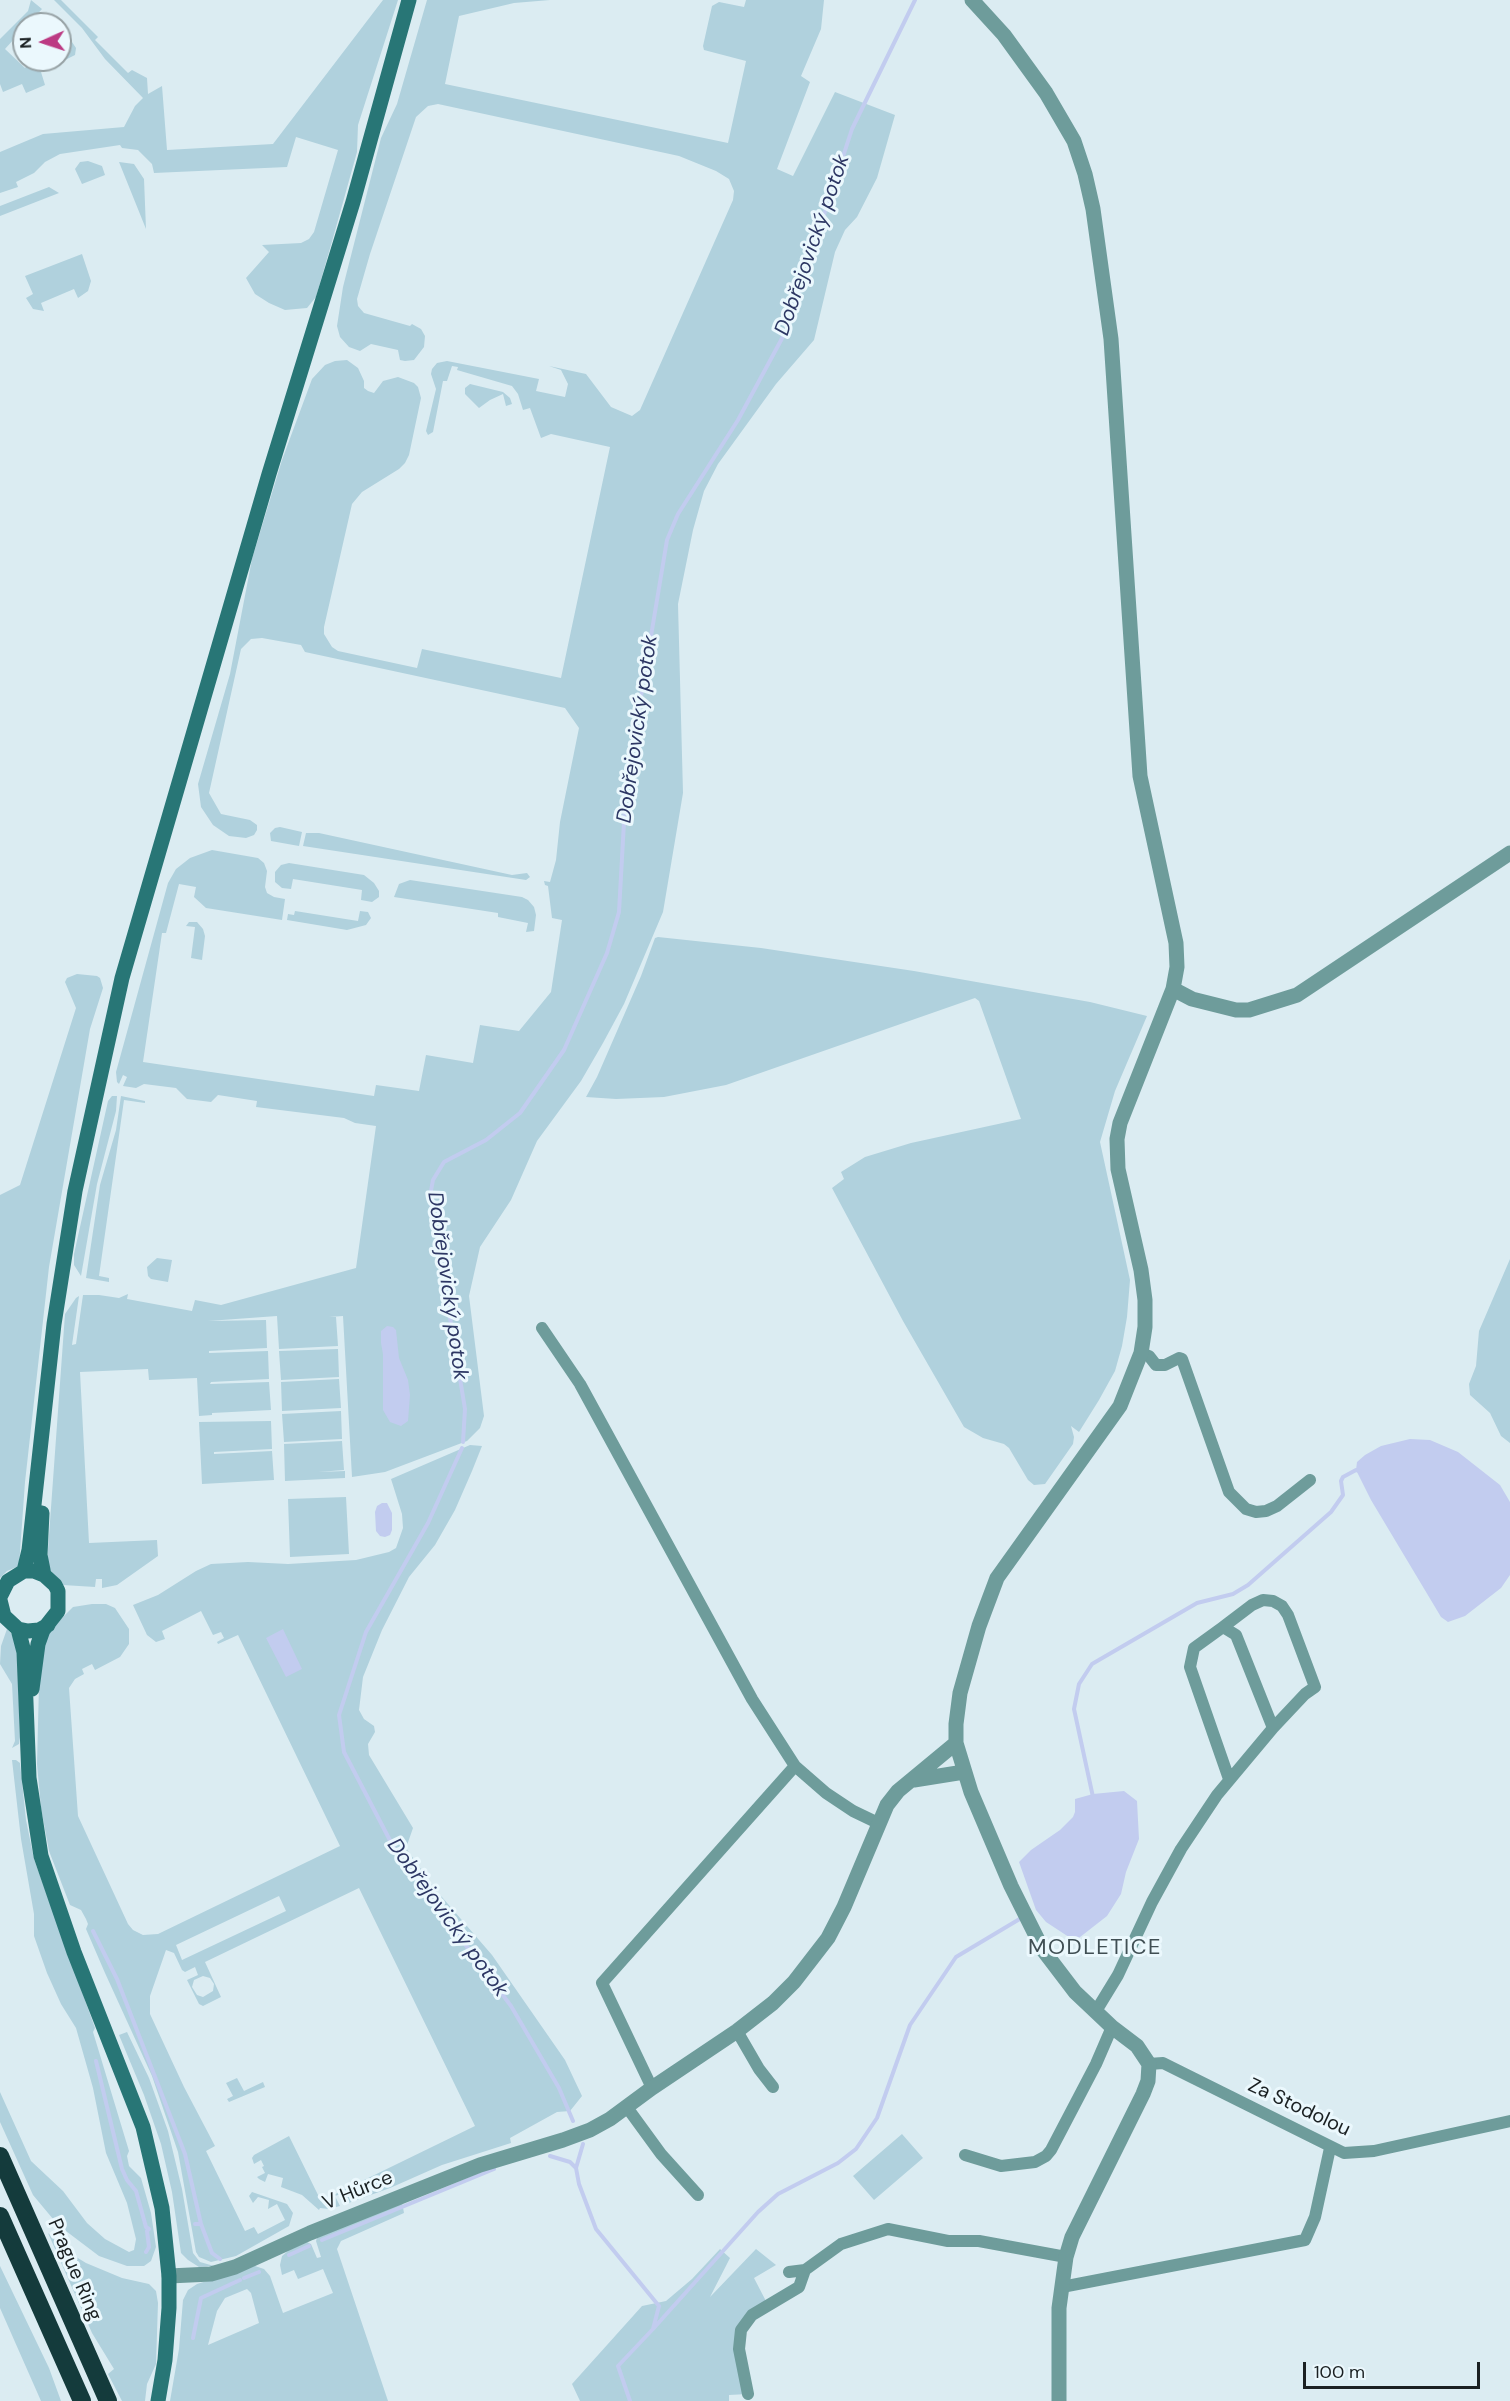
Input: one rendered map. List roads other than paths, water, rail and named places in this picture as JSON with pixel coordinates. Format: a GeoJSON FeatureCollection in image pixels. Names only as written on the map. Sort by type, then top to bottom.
{"type":"FeatureCollection","features":[{"type":"Feature","properties":{"kind":"highway","name":"Prague Ring"},"geometry":{"type":"LineString","coordinates":[[0,2157],[108,2401]]}},
{"type":"Feature","properties":{"kind":"highway"},"geometry":{"type":"LineString","coordinates":[[0,2216],[82,2401]]}},
{"type":"Feature","properties":{"kind":"main road"},"geometry":{"type":"LineString","coordinates":[[24,1572],[29,1550],[54,1324],[75,1191],[122,978],[269,474],[353,202],[409,0]]}},
{"type":"Feature","properties":{"kind":"main road"},"geometry":{"type":"LineString","coordinates":[[41,1444],[40,1555],[44,1575]]}},
{"type":"Feature","properties":{"kind":"main road"},"geometry":{"type":"LineString","coordinates":[[27,1751],[37,1653],[41,1635],[58,1611],[59,1597],[55,1585],[44,1575],[24,1572],[8,1581],[0,1599],[4,1616],[18,1629],[39,1630],[48,1625]]}},
{"type":"Feature","properties":{"kind":"main road"},"geometry":{"type":"LineString","coordinates":[[18,1629],[24,1652],[31,1804],[46,1873],[142,2127],[162,2208],[169,2276],[167,2334],[158,2401]]}},
{"type":"Feature","properties":{"kind":"street"},"geometry":{"type":"LineString","coordinates":[[972,0],[1004,35],[1046,93],[1074,141],[1093,209],[1111,339],[1140,776],[1176,943],[1177,966],[1173,989],[1120,1123],[1117,1139],[1118,1169],[1141,1270],[1145,1300],[1145,1327],[1141,1353],[1120,1406],[997,1578],[979,1626],[960,1693],[956,1724],[956,1743],[964,1772],[993,1845],[1043,1950],[1075,1992],[1112,2027],[1137,2046],[1149,2064],[1148,2081],[1143,2094],[1072,2237],[1066,2257],[1059,2308],[1059,2401]]}},
{"type":"Feature","properties":{"kind":"street"},"geometry":{"type":"LineString","coordinates":[[1173,989],[1192,999],[1236,1010],[1249,1010],[1297,995],[1510,853]]}},
{"type":"Feature","properties":{"kind":"street"},"geometry":{"type":"LineString","coordinates":[[542,1328],[580,1384],[752,1700],[795,1766],[826,1793],[853,1811],[878,1823]]}},
{"type":"Feature","properties":{"kind":"street"},"geometry":{"type":"LineString","coordinates":[[1141,1353],[1149,1356],[1156,1365],[1165,1365],[1179,1358],[1182,1359],[1229,1492],[1246,1509],[1256,1512],[1266,1511],[1277,1506],[1310,1480]]}},
{"type":"Feature","properties":{"kind":"street"},"geometry":{"type":"LineString","coordinates":[[1096,2012],[1118,1975],[1152,1902],[1181,1849],[1229,1779],[1273,1728],[1305,1694],[1315,1687],[1288,1615],[1282,1606],[1273,1601],[1263,1600],[1252,1605],[1194,1648],[1190,1666],[1229,1779]]}},
{"type":"Feature","properties":{"kind":"street"},"geometry":{"type":"LineString","coordinates":[[1223,1627],[1236,1635],[1273,1728]]}},
{"type":"Feature","properties":{"kind":"street","name":"V Hůrce"},"geometry":{"type":"LineString","coordinates":[[169,2276],[211,2274],[235,2267],[310,2232],[480,2165],[590,2130],[737,2031],[773,2003],[794,1982],[828,1938],[844,1907],[887,1805],[898,1791],[956,1743]]}},
{"type":"Feature","properties":{"kind":"street"},"geometry":{"type":"LineString","coordinates":[[652,2088],[602,1983],[795,1766]]}},
{"type":"Feature","properties":{"kind":"street"},"geometry":{"type":"LineString","coordinates":[[912,1781],[964,1772]]}},
{"type":"Feature","properties":{"kind":"street"},"geometry":{"type":"LineString","coordinates":[[965,2156],[1001,2166],[1035,2162],[1046,2156],[1096,2064],[1112,2027]]}},
{"type":"Feature","properties":{"kind":"street"},"geometry":{"type":"LineString","coordinates":[[737,2031],[759,2069],[774,2087]]}},
{"type":"Feature","properties":{"kind":"street","name":"Za Stodolou"},"geometry":{"type":"LineString","coordinates":[[1149,2064],[1163,2063],[1344,2153],[1374,2151],[1510,2121]]}},
{"type":"Feature","properties":{"kind":"street"},"geometry":{"type":"LineString","coordinates":[[626,2106],[661,2154],[698,2195]]}},
{"type":"Feature","properties":{"kind":"street"},"geometry":{"type":"LineString","coordinates":[[1062,2287],[1305,2240],[1315,2217],[1330,2148]]}},
{"type":"Feature","properties":{"kind":"street"},"geometry":{"type":"LineString","coordinates":[[789,2272],[805,2270],[841,2244],[888,2229],[948,2241],[979,2241],[1066,2257]]}},
{"type":"Feature","properties":{"kind":"street"},"geometry":{"type":"LineString","coordinates":[[748,2394],[739,2349],[741,2330],[752,2315],[799,2287],[805,2270]]}},
{"type":"Feature","properties":{"kind":"waterway","name":"Dobřejovický potok"},"geometry":{"type":"LineString","coordinates":[[463,1442],[465,1409],[430,1196],[433,1180],[444,1162],[486,1140],[520,1113],[564,1050],[607,953],[619,912],[626,786],[667,540],[678,514],[738,420],[786,331],[852,129],[915,0]]}},
{"type":"Feature","properties":{"kind":"waterway","name":"Dobřejovický potok"},"geometry":{"type":"LineString","coordinates":[[462,1448],[428,1523],[366,1632],[339,1715],[344,1752],[395,1850],[511,2006],[559,2088],[573,2121]]}},
{"type":"Feature","properties":{"kind":"waterway"},"geometry":{"type":"LineString","coordinates":[[1093,1797],[1074,1709],[1079,1684],[1092,1664],[1197,1603],[1233,1594],[1248,1585],[1331,1512],[1343,1495],[1341,1481],[1343,1477],[1356,1470],[1360,1471]]}},
{"type":"Feature","properties":{"kind":"waterway"},"geometry":{"type":"LineString","coordinates":[[653,2329],[758,2212],[778,2194],[838,2163],[856,2149],[877,2118],[910,2025],[956,1957],[1023,1917]]}},
{"type":"Feature","properties":{"kind":"waterway"},"geometry":{"type":"LineString","coordinates":[[93,1931],[117,1979],[185,2154],[201,2224]]}},
{"type":"Feature","properties":{"kind":"waterway"},"geometry":{"type":"LineString","coordinates":[[96,2061],[122,2169],[136,2191],[146,2227],[149,2229],[147,2231],[149,2247],[146,2252]]}},
{"type":"Feature","properties":{"kind":"waterway","name":"Dobřejovický potok"},"geometry":{"type":"LineString","coordinates":[[583,2144],[576,2168],[579,2184],[596,2229],[659,2306],[653,2329],[618,2366],[630,2401]]}},
{"type":"Feature","properties":{"kind":"waterway"},"geometry":{"type":"LineString","coordinates":[[550,2156],[570,2162],[576,2168]]}},
{"type":"Feature","properties":{"kind":"waterway"},"geometry":{"type":"LineString","coordinates":[[322,2240],[494,2169]]}},
{"type":"Feature","properties":{"kind":"waterway"},"geometry":{"type":"LineString","coordinates":[[195,2224],[201,2224],[212,2253],[220,2259]]}},
{"type":"Feature","properties":{"kind":"waterway"},"geometry":{"type":"LineString","coordinates":[[289,2255],[309,2246]]}},
{"type":"Feature","properties":{"kind":"waterway"},"geometry":{"type":"LineString","coordinates":[[244,2278],[259,2272]]}},
{"type":"Feature","properties":{"kind":"waterway"},"geometry":{"type":"LineString","coordinates":[[193,2338],[201,2298],[240,2280]]}},
{"type":"Feature","properties":{"kind":"district","name":"MODLETICE"},"geometry":{"type":"Point","coordinates":[1095,1948]}}]}
